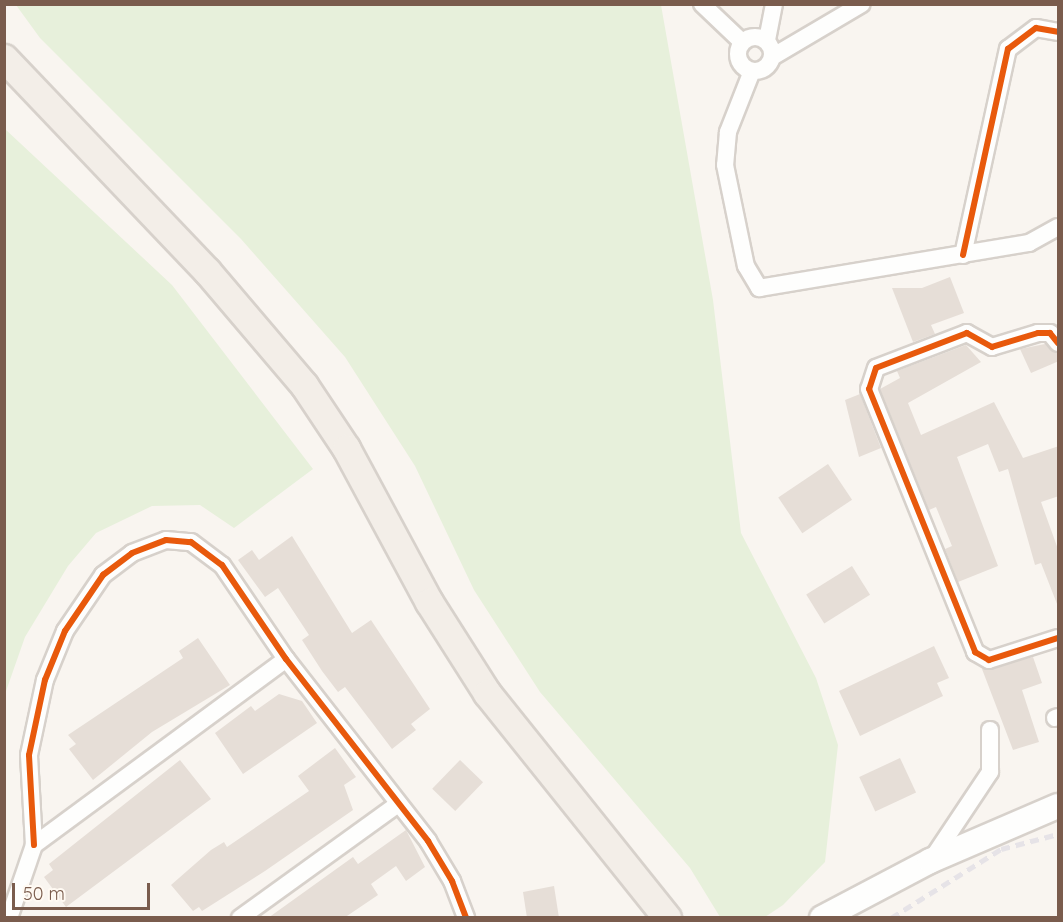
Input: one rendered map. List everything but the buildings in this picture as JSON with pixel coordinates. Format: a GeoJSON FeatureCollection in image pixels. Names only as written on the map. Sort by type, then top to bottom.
{"type":"FeatureCollection","features":[{"type":"Feature","properties":{"kind":"main road"},"geometry":{"type":"LineString","coordinates":[[4,58],[207,271],[304,385],[346,448],[429,602],[487,693],[668,918]]}},
{"type":"Feature","properties":{"kind":"main road"},"geometry":{"type":"LineString","coordinates":[[822,918],[930,861],[1059,806]]}},
{"type":"Feature","properties":{"kind":"street"},"geometry":{"type":"LineString","coordinates":[[702,4],[742,42]]}},
{"type":"Feature","properties":{"kind":"street"},"geometry":{"type":"LineString","coordinates":[[772,57],[767,40],[774,4]]}},
{"type":"Feature","properties":{"kind":"street"},"geometry":{"type":"LineString","coordinates":[[742,42],[739,59],[752,71],[761,70],[772,57],[862,4]]}},
{"type":"Feature","properties":{"kind":"street"},"geometry":{"type":"LineString","coordinates":[[963,255],[1008,49],[1036,28],[1059,32]]}},
{"type":"Feature","properties":{"kind":"street"},"geometry":{"type":"LineString","coordinates":[[742,42],[758,36],[767,40]]}},
{"type":"Feature","properties":{"kind":"street"},"geometry":{"type":"LineString","coordinates":[[752,71],[728,132],[725,165],[746,267],[759,288],[1029,243],[1059,227]]}},
{"type":"Feature","properties":{"kind":"street"},"geometry":{"type":"LineString","coordinates":[[1059,342],[1050,333],[1038,333],[992,347],[967,333],[876,368],[869,389],[975,652],[989,660],[1059,638]]}},
{"type":"Feature","properties":{"kind":"street"},"geometry":{"type":"LineString","coordinates":[[9,918],[34,844],[28,754],[45,680],[83,598],[132,553],[166,540],[191,542],[211,554],[286,659],[398,804],[452,881],[466,918]]}},
{"type":"Feature","properties":{"kind":"street"},"geometry":{"type":"LineString","coordinates":[[34,844],[286,659]]}},
{"type":"Feature","properties":{"kind":"street"},"geometry":{"type":"LineString","coordinates":[[930,861],[990,772],[990,730]]}},
{"type":"Feature","properties":{"kind":"street"},"geometry":{"type":"LineString","coordinates":[[240,918],[398,804]]}},
{"type":"Feature","properties":{"kind":"green space"},"geometry":{"type":"Polygon","coordinates":[[[16,5],[661,5],[713,300],[741,533],[816,678],[838,745],[825,862],[783,905],[765,917],[720,917],[690,868],[540,692],[474,590],[415,466],[345,357],[241,239],[40,38],[16,5]]]}},
{"type":"Feature","properties":{"kind":"green space"},"geometry":{"type":"Polygon","coordinates":[[[5,129],[172,285],[313,469],[234,528],[200,505],[152,506],[96,533],[68,566],[25,637],[5,694],[5,129]]]}},
{"type":"Feature","properties":{"kind":"railway"},"geometry":{"type":"LineString","coordinates":[[891,918],[1001,849],[1058,834]]}},
{"type":"Feature","properties":{"kind":"cycle path"},"geometry":{"type":"LineString","coordinates":[[963,255],[1008,49],[1036,28],[1058,32]]}},
{"type":"Feature","properties":{"kind":"cycle path"},"geometry":{"type":"LineString","coordinates":[[1058,343],[1050,333],[1038,333],[992,347],[967,333],[876,368],[869,389],[975,652],[989,660],[1058,638]]}},
{"type":"Feature","properties":{"kind":"cycle path"},"geometry":{"type":"LineString","coordinates":[[34,845],[29,755],[45,680],[65,631],[103,575],[132,553],[166,540],[191,542],[222,565],[286,659],[428,841],[452,881],[466,918]]}}]}
